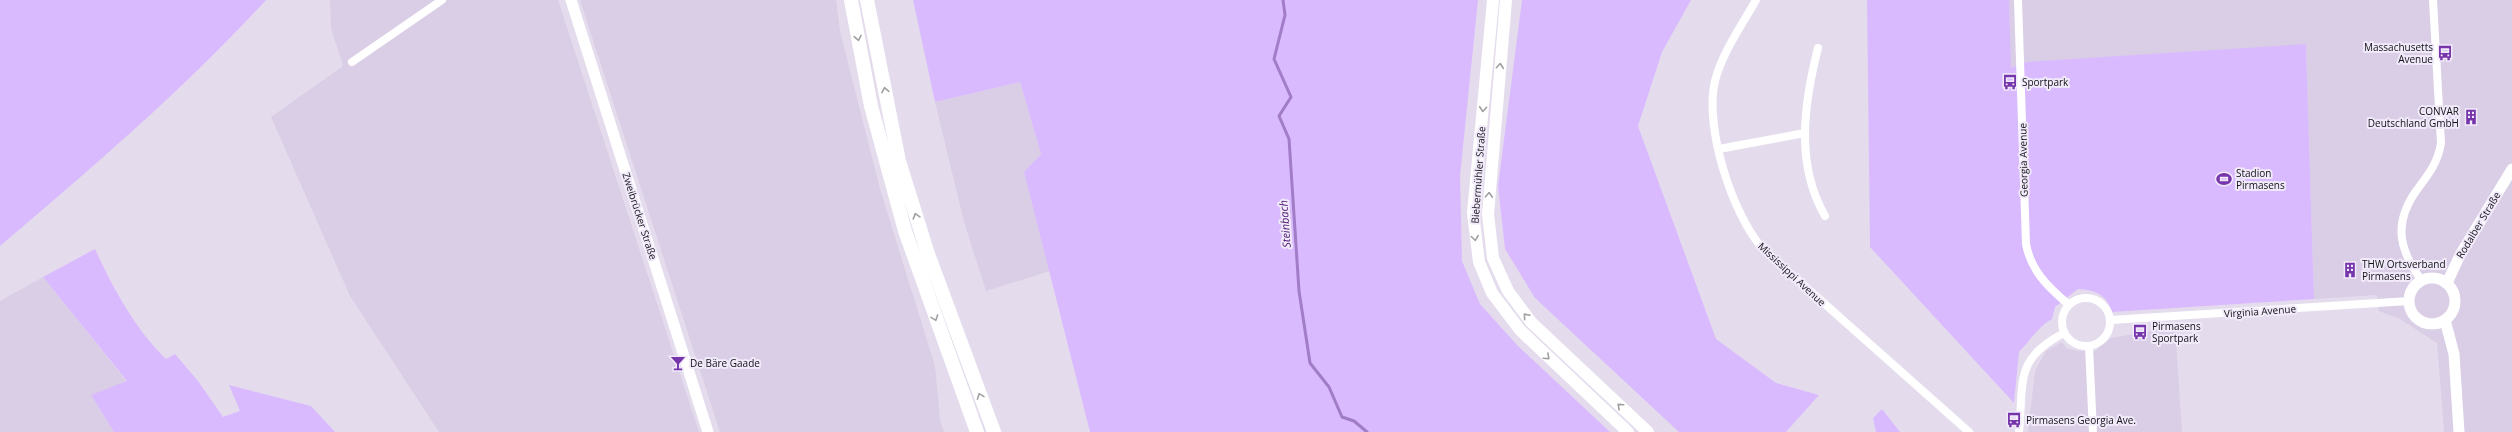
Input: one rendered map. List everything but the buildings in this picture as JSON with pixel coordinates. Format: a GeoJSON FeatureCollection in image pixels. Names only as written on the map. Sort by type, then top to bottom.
{"type":"FeatureCollection","features":[{"type":"Feature","properties":{"kind":"highway"},"geometry":{"type":"LineString","coordinates":[[851,0],[871,106],[902,224],[977,432]]}},
{"type":"Feature","properties":{"kind":"highway"},"geometry":{"type":"LineString","coordinates":[[867,0],[899,161],[928,254],[994,432]]}},
{"type":"Feature","properties":{"kind":"main road","name":"Biebermühler Straße"},"geometry":{"type":"LineString","coordinates":[[1493,0],[1473,213],[1479,262],[1492,293],[1520,330],[1628,432]]}},
{"type":"Feature","properties":{"kind":"main road"},"geometry":{"type":"LineString","coordinates":[[1506,0],[1488,207],[1488,229],[1493,258],[1508,292],[1531,322],[1648,432]]}},
{"type":"Feature","properties":{"kind":"street"},"geometry":{"type":"LineString","coordinates":[[352,62],[442,0]]}},
{"type":"Feature","properties":{"kind":"street","name":"Zweibrücker Straße"},"geometry":{"type":"LineString","coordinates":[[571,0],[708,432]]}},
{"type":"Feature","properties":{"kind":"street","name":"Mississippi Avenue"},"geometry":{"type":"LineString","coordinates":[[1756,0],[1715,80],[1712,118],[1719,149],[1745,224],[1763,249],[1970,432]]}},
{"type":"Feature","properties":{"kind":"street","name":"Georgia Avenue"},"geometry":{"type":"LineString","coordinates":[[2018,0],[2026,244],[2036,271],[2048,286],[2068,304]]}},
{"type":"Feature","properties":{"kind":"street"},"geometry":{"type":"LineString","coordinates":[[2422,281],[2407,258],[2402,241],[2401,230],[2407,207],[2436,163],[2441,143],[2433,0]]}},
{"type":"Feature","properties":{"kind":"street"},"geometry":{"type":"LineString","coordinates":[[1818,48],[1808,89],[1805,134],[1810,179],[1824,216]]}},
{"type":"Feature","properties":{"kind":"street"},"geometry":{"type":"LineString","coordinates":[[1719,149],[1805,134]]}},
{"type":"Feature","properties":{"kind":"street","name":"Rodalber Straße"},"geometry":{"type":"LineString","coordinates":[[2447,283],[2460,255],[2512,169]]}},
{"type":"Feature","properties":{"kind":"street"},"geometry":{"type":"LineString","coordinates":[[2435,278],[2447,283],[2452,288],[2456,302],[2451,316],[2439,324],[2425,323],[2414,315],[2409,302],[2412,289],[2422,281],[2435,278]]}},
{"type":"Feature","properties":{"kind":"street"},"geometry":{"type":"LineString","coordinates":[[2079,298],[2092,298],[2107,308],[2111,320],[2107,335],[2099,342],[2089,346],[2072,342],[2064,333],[2062,321],[2068,304],[2079,298]]}},
{"type":"Feature","properties":{"kind":"street","name":"Virginia Avenue"},"geometry":{"type":"LineString","coordinates":[[2111,320],[2409,302]]}},
{"type":"Feature","properties":{"kind":"street"},"geometry":{"type":"LineString","coordinates":[[2445,320],[2454,354],[2459,432]]}},
{"type":"Feature","properties":{"kind":"street"},"geometry":{"type":"LineString","coordinates":[[2019,432],[2027,362],[2036,350],[2064,333]]}},
{"type":"Feature","properties":{"kind":"street"},"geometry":{"type":"LineString","coordinates":[[2089,346],[2093,432]]}},
{"type":"Feature","properties":{"kind":"shaded area"},"geometry":{"type":"Polygon","coordinates":[[[0,0],[266,0],[203,65],[137,127],[0,246],[0,0]]]}},
{"type":"Feature","properties":{"kind":"shaded area"},"geometry":{"type":"Polygon","coordinates":[[[330,0],[558,0],[699,432],[439,432],[350,296],[271,117],[343,66],[331,28],[330,0]]]}},
{"type":"Feature","properties":{"kind":"shaded area"},"geometry":{"type":"Polygon","coordinates":[[[580,0],[836,0],[840,31],[880,189],[935,366],[940,420],[944,432],[720,432],[580,0]]]}},
{"type":"Feature","properties":{"kind":"shaded area"},"geometry":{"type":"Polygon","coordinates":[[[913,0],[1478,0],[1460,176],[1462,261],[1480,304],[1518,346],[1610,432],[1090,432],[1024,172],[1041,154],[1020,82],[935,102],[913,0]]]}},
{"type":"Feature","properties":{"kind":"shaded area"},"geometry":{"type":"Polygon","coordinates":[[[1522,0],[1691,0],[1662,52],[1638,126],[1716,339],[1776,383],[1819,395],[1786,432],[1679,432],[1535,298],[1505,249],[1498,186],[1522,0]]]}},
{"type":"Feature","properties":{"kind":"shaded area"},"geometry":{"type":"Polygon","coordinates":[[[1867,0],[2009,0],[2011,68],[2026,62],[2306,44],[2314,299],[2112,312],[2107,301],[2100,294],[2078,289],[2055,307],[2052,319],[2039,330],[2019,352],[2014,403],[1870,247],[1867,0]]]}},
{"type":"Feature","properties":{"kind":"shaded area"},"geometry":{"type":"Polygon","coordinates":[[[2009,0],[2512,0],[2512,432],[2444,432],[2437,343],[2400,319],[2379,311],[2377,295],[2314,299],[2306,45],[2026,62],[2010,68],[2009,0]]]}},
{"type":"Feature","properties":{"kind":"shaded area"},"geometry":{"type":"Polygon","coordinates":[[[1020,82],[1041,154],[1024,172],[1050,271],[986,291],[964,222],[935,102],[1020,82]]]}},
{"type":"Feature","properties":{"kind":"shaded area"},"geometry":{"type":"Polygon","coordinates":[[[95,249],[117,293],[144,335],[166,359],[175,354],[198,381],[223,417],[240,411],[229,385],[311,406],[335,432],[114,432],[91,395],[127,381],[43,277],[95,249]]]}},
{"type":"Feature","properties":{"kind":"shaded area"},"geometry":{"type":"Polygon","coordinates":[[[43,277],[127,382],[91,395],[114,432],[0,432],[0,301],[43,277]]]}},
{"type":"Feature","properties":{"kind":"shaded area"},"geometry":{"type":"Polygon","coordinates":[[[2175,327],[2182,432],[2028,432],[2035,371],[2046,351],[2062,342],[2066,348],[2077,351],[2095,351],[2111,338],[2175,327]]]}},
{"type":"Feature","properties":{"kind":"shaded area"},"geometry":{"type":"Polygon","coordinates":[[[1882,409],[1900,432],[1876,432],[1873,418],[1882,409]]]}},
{"type":"Feature","properties":{"kind":"waterway","name":"Steinbach"},"geometry":{"type":"LineString","coordinates":[[1283,0],[1285,15],[1274,59],[1291,97],[1279,116],[1289,139],[1299,291],[1310,363],[1329,387],[1342,417],[1354,421],[1367,432]]}},
{"type":"Feature","properties":{"kind":"place","name":"Massachusetts Avenue"},"geometry":{"type":"Point","coordinates":[2445,53]}},
{"type":"Feature","properties":{"kind":"place","name":"Sportpark"},"geometry":{"type":"Point","coordinates":[2010,82]}},
{"type":"Feature","properties":{"kind":"place","name":"CONVAR Deutschland GmbH"},"geometry":{"type":"Point","coordinates":[2471,117]}},
{"type":"Feature","properties":{"kind":"place","name":"Stadion Pirmasens"},"geometry":{"type":"Point","coordinates":[2224,179]}},
{"type":"Feature","properties":{"kind":"place","name":"THW Ortsverband Pirmasens"},"geometry":{"type":"Point","coordinates":[2350,270]}},
{"type":"Feature","properties":{"kind":"place","name":"Pirmasens Sportpark"},"geometry":{"type":"Point","coordinates":[2140,332]}},
{"type":"Feature","properties":{"kind":"place","name":"De Bäre Gaade"},"geometry":{"type":"Point","coordinates":[678,363]}},
{"type":"Feature","properties":{"kind":"place","name":"Pirmasens Georgia Ave."},"geometry":{"type":"Point","coordinates":[2014,420]}}]}
